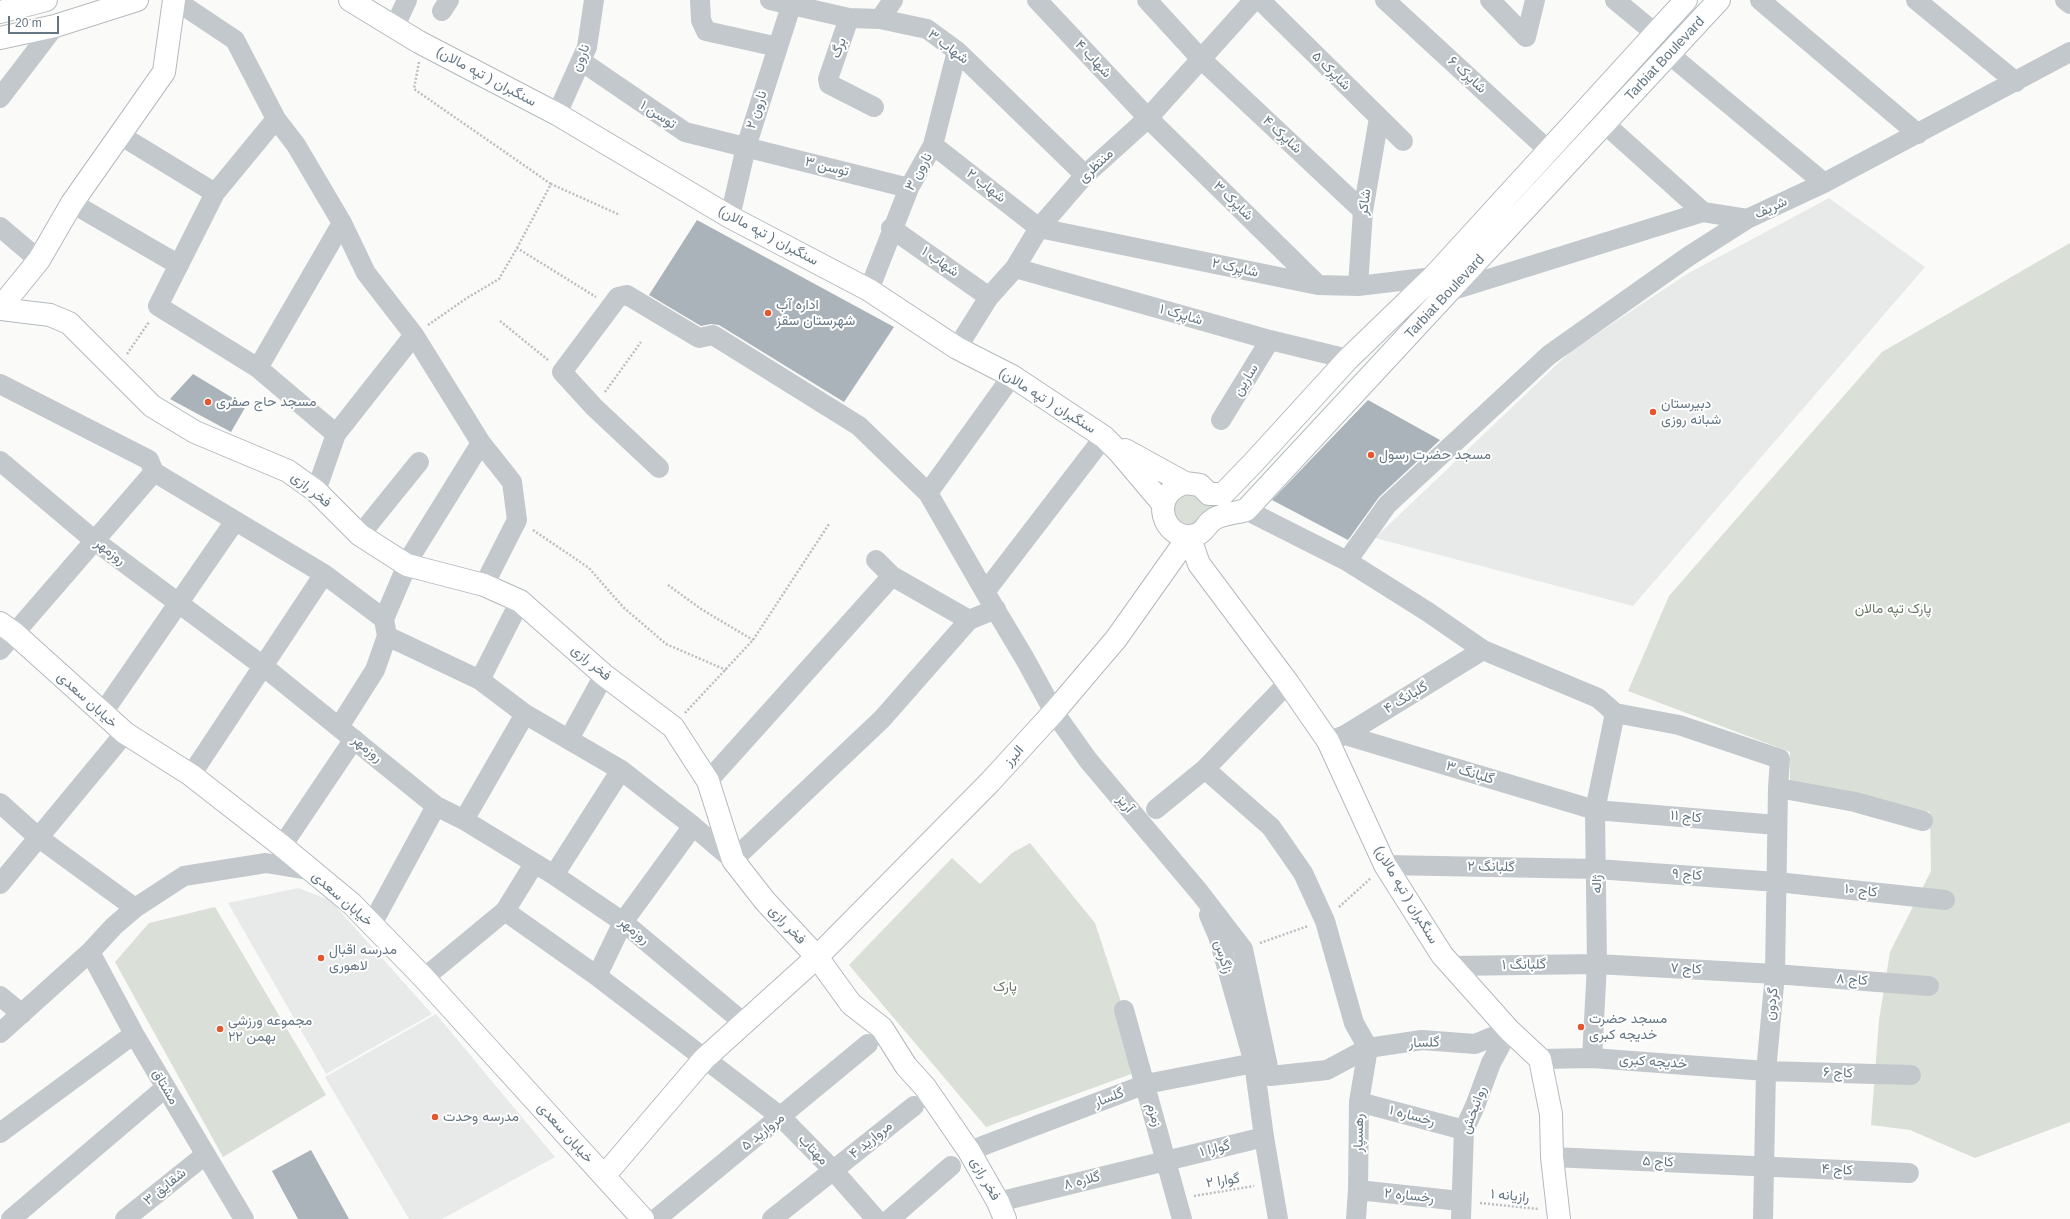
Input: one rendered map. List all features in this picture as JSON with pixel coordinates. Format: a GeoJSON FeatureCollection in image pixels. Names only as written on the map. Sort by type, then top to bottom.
{"type":"FeatureCollection","features":[{"type":"Feature","properties":{"kind":"street"},"geometry":{"type":"LineString","coordinates":[[0,12],[46,0]]}},
{"type":"Feature","properties":{"kind":"street"},"geometry":{"type":"LineString","coordinates":[[0,38],[55,26],[137,0]]}},
{"type":"Feature","properties":{"kind":"street"},"geometry":{"type":"LineString","coordinates":[[0,309],[39,260],[72,203],[164,72],[175,0],[235,40],[276,119],[296,145],[342,223],[366,273],[414,335],[480,442],[512,482],[517,520],[484,585]]}},
{"type":"Feature","properties":{"kind":"street","name":"سنگبران ( تپه مالان)"},"geometry":{"type":"LineString","coordinates":[[350,0],[419,42],[557,114],[730,217],[869,290],[957,348],[1012,376],[1104,437],[1119,452],[1163,504]]}},
{"type":"Feature","properties":{"kind":"street"},"geometry":{"type":"LineString","coordinates":[[394,26],[407,0]]}},
{"type":"Feature","properties":{"kind":"street","name":"نارون"},"geometry":{"type":"LineString","coordinates":[[557,114],[587,47],[594,0]]}},
{"type":"Feature","properties":{"kind":"street"},"geometry":{"type":"LineString","coordinates":[[700,0],[701,20],[706,31],[778,47]]}},
{"type":"Feature","properties":{"kind":"street","name":"شهاب ۳"},"geometry":{"type":"LineString","coordinates":[[770,0],[849,18],[880,19],[927,29],[957,51],[1085,175]]}},
{"type":"Feature","properties":{"kind":"street"},"geometry":{"type":"LineString","coordinates":[[880,19],[893,0]]}},
{"type":"Feature","properties":{"kind":"street","name":"شهاب ۴"},"geometry":{"type":"LineString","coordinates":[[1037,0],[1148,118]]}},
{"type":"Feature","properties":{"kind":"street","name":"شاپرک ۴"},"geometry":{"type":"LineString","coordinates":[[1146,0],[1201,59],[1363,211]]}},
{"type":"Feature","properties":{"kind":"street","name":"منتظری"},"geometry":{"type":"LineString","coordinates":[[957,348],[989,297],[1015,268],[1039,228],[1085,175],[1148,118],[1254,0]]}},
{"type":"Feature","properties":{"kind":"street","name":"شاپرک ۵"},"geometry":{"type":"LineString","coordinates":[[1260,0],[1402,141]]}},
{"type":"Feature","properties":{"kind":"street","name":"شاپرک ۶"},"geometry":{"type":"LineString","coordinates":[[1386,0],[1548,150]]}},
{"type":"Feature","properties":{"kind":"street"},"geometry":{"type":"LineString","coordinates":[[1490,0],[1526,37],[1535,0]]}},
{"type":"Feature","properties":{"kind":"street"},"geometry":{"type":"LineString","coordinates":[[1615,0],[1655,33]]}},
{"type":"Feature","properties":{"kind":"street","name":"Tarbiat Boulevard"},"geometry":{"type":"LineString","coordinates":[[1210,494],[1222,494],[1254,462],[1348,359],[1433,277],[1686,0]]}},
{"type":"Feature","properties":{"kind":"street","name":"Tarbiat Boulevard"},"geometry":{"type":"LineString","coordinates":[[1246,510],[1719,0]]}},
{"type":"Feature","properties":{"kind":"street"},"geometry":{"type":"LineString","coordinates":[[1760,0],[1918,134]]}},
{"type":"Feature","properties":{"kind":"street"},"geometry":{"type":"LineString","coordinates":[[1916,0],[2016,82]]}},
{"type":"Feature","properties":{"kind":"street"},"geometry":{"type":"LineString","coordinates":[[2066,0],[2070,4]]}},
{"type":"Feature","properties":{"kind":"street","name":"نارون ۲"},"geometry":{"type":"LineString","coordinates":[[730,217],[746,147],[791,6]]}},
{"type":"Feature","properties":{"kind":"street","name":"برگ"},"geometry":{"type":"LineString","coordinates":[[849,18],[828,78],[829,84],[835,89],[874,106]]}},
{"type":"Feature","properties":{"kind":"street"},"geometry":{"type":"LineString","coordinates":[[0,98],[55,26]]}},
{"type":"Feature","properties":{"kind":"street","name":"نارون ۳"},"geometry":{"type":"LineString","coordinates":[[869,290],[892,228],[909,188],[933,145],[957,51]]}},
{"type":"Feature","properties":{"kind":"street","name":"شریف"},"geometry":{"type":"LineString","coordinates":[[1450,291],[1703,212],[1748,219],[1824,183],[2070,52]]}},
{"type":"Feature","properties":{"kind":"street"},"geometry":{"type":"LineString","coordinates":[[1669,54],[1824,183]]}},
{"type":"Feature","properties":{"kind":"street","name":"توسن ۱"},"geometry":{"type":"LineString","coordinates":[[581,61],[685,132],[746,147]]}},
{"type":"Feature","properties":{"kind":"street","name":"شاپرک ۳"},"geometry":{"type":"LineString","coordinates":[[1148,118],[1318,285]]}},
{"type":"Feature","properties":{"kind":"street","name":"شاکر"},"geometry":{"type":"LineString","coordinates":[[1358,286],[1363,211],[1379,118]]}},
{"type":"Feature","properties":{"kind":"street"},"geometry":{"type":"LineString","coordinates":[[276,119],[215,193],[158,306],[258,368],[336,434]]}},
{"type":"Feature","properties":{"kind":"street"},"geometry":{"type":"LineString","coordinates":[[1605,124],[1703,212]]}},
{"type":"Feature","properties":{"kind":"street"},"geometry":{"type":"LineString","coordinates":[[120,135],[215,193]]}},
{"type":"Feature","properties":{"kind":"street","name":"شهاب ۲"},"geometry":{"type":"LineString","coordinates":[[933,145],[1039,228]]}},
{"type":"Feature","properties":{"kind":"street","name":"توسن ۳"},"geometry":{"type":"LineString","coordinates":[[746,147],[909,188]]}},
{"type":"Feature","properties":{"kind":"street"},"geometry":{"type":"LineString","coordinates":[[72,203],[179,265]]}},
{"type":"Feature","properties":{"kind":"street"},"geometry":{"type":"LineString","coordinates":[[1347,561],[1387,506],[1549,355],[1689,256],[1748,219]]}},
{"type":"Feature","properties":{"kind":"street"},"geometry":{"type":"LineString","coordinates":[[258,368],[342,223]]}},
{"type":"Feature","properties":{"kind":"street"},"geometry":{"type":"LineString","coordinates":[[0,227],[39,260]]}},
{"type":"Feature","properties":{"kind":"street","name":"شهاب ۱"},"geometry":{"type":"LineString","coordinates":[[892,228],[989,297]]}},
{"type":"Feature","properties":{"kind":"street","name":"شاپرک ۲"},"geometry":{"type":"LineString","coordinates":[[1039,228],[1318,285],[1358,286],[1433,277]]}},
{"type":"Feature","properties":{"kind":"street","name":"شاپرک ۱"},"geometry":{"type":"LineString","coordinates":[[1015,268],[1270,340],[1348,359]]}},
{"type":"Feature","properties":{"kind":"street","name":"آریز"},"geometry":{"type":"LineString","coordinates":[[562,372],[618,297],[627,295],[699,338],[713,335],[859,426],[928,492],[1054,712],[1088,760],[1200,893]]}},
{"type":"Feature","properties":{"kind":"street","name":"فخر رازی"},"geometry":{"type":"LineString","coordinates":[[0,309],[50,316],[69,323],[152,406],[195,432],[288,471],[316,491],[360,535],[407,565],[484,585],[520,601],[604,675],[673,727],[708,781],[733,860],[765,901],[817,957],[851,1004],[882,1028],[906,1066],[925,1087],[969,1152],[1002,1210]]}},
{"type":"Feature","properties":{"kind":"street"},"geometry":{"type":"LineString","coordinates":[[316,491],[336,434],[414,335]]}},
{"type":"Feature","properties":{"kind":"street","name":"سارین"},"geometry":{"type":"LineString","coordinates":[[1221,420],[1270,340]]}},
{"type":"Feature","properties":{"kind":"street"},"geometry":{"type":"LineString","coordinates":[[562,372],[594,407],[659,468]]}},
{"type":"Feature","properties":{"kind":"street"},"geometry":{"type":"LineString","coordinates":[[928,492],[1012,376]]}},
{"type":"Feature","properties":{"kind":"street"},"geometry":{"type":"LineString","coordinates":[[0,384],[149,460],[154,472],[324,574],[385,627],[480,680],[525,714],[621,770],[693,826],[733,860],[882,719],[969,620],[996,609]]}},
{"type":"Feature","properties":{"kind":"street"},"geometry":{"type":"LineString","coordinates":[[985,592],[1104,437],[1185,483],[1200,486],[1210,494],[1214,503],[1213,519],[1204,531],[1189,536],[1181,535],[1167,524],[1162,508],[1168,492],[1175,486],[1185,483]]}},
{"type":"Feature","properties":{"kind":"street"},"geometry":{"type":"LineString","coordinates":[[282,846],[346,733],[375,670],[385,627],[407,565],[480,442]]}},
{"type":"Feature","properties":{"kind":"street","name":"روزمهر"},"geometry":{"type":"LineString","coordinates":[[0,461],[95,542],[263,666],[436,806],[464,820],[554,876],[623,922],[744,1023]]}},
{"type":"Feature","properties":{"kind":"street"},"geometry":{"type":"LineString","coordinates":[[360,535],[419,462]]}},
{"type":"Feature","properties":{"kind":"street"},"geometry":{"type":"LineString","coordinates":[[0,650],[7,628],[95,542],[154,472]]}},
{"type":"Feature","properties":{"kind":"street"},"geometry":{"type":"LineString","coordinates":[[1213,519],[1246,510],[1347,561],[1428,612],[1483,650],[1598,698],[1615,713]]}},
{"type":"Feature","properties":{"kind":"street"},"geometry":{"type":"LineString","coordinates":[[102,714],[177,602],[235,521]]}},
{"type":"Feature","properties":{"kind":"street","name":"سنگبران ( تپه مالان)"},"geometry":{"type":"LineString","coordinates":[[1189,536],[1199,564],[1288,683],[1336,738],[1385,865],[1451,966],[1509,1030],[1540,1059]]}},
{"type":"Feature","properties":{"kind":"street","name":"البرز"},"geometry":{"type":"LineString","coordinates":[[604,1176],[704,1059],[817,957],[990,782],[1054,712],[1116,639],[1189,536]]}},
{"type":"Feature","properties":{"kind":"street"},"geometry":{"type":"LineString","coordinates":[[876,560],[892,576],[969,620]]}},
{"type":"Feature","properties":{"kind":"street"},"geometry":{"type":"LineString","coordinates":[[191,775],[324,574]]}},
{"type":"Feature","properties":{"kind":"street"},"geometry":{"type":"LineString","coordinates":[[708,781],[892,576]]}},
{"type":"Feature","properties":{"kind":"street"},"geometry":{"type":"LineString","coordinates":[[480,680],[520,601]]}},
{"type":"Feature","properties":{"kind":"street","name":"خیابان سعدی"},"geometry":{"type":"LineString","coordinates":[[7,628],[125,733],[191,775],[282,846],[308,870],[352,904],[424,978],[643,1219]]}},
{"type":"Feature","properties":{"kind":"street","name":"گلبانگ ۴"},"geometry":{"type":"LineString","coordinates":[[1336,738],[1483,650]]}},
{"type":"Feature","properties":{"kind":"street"},"geometry":{"type":"LineString","coordinates":[[568,739],[604,675]]}},
{"type":"Feature","properties":{"kind":"street"},"geometry":{"type":"LineString","coordinates":[[1156,809],[1205,769],[1288,683]]}},
{"type":"Feature","properties":{"kind":"street","name":"گردون"},"geometry":{"type":"LineString","coordinates":[[1615,713],[1679,725],[1780,759],[1777,825],[1775,974],[1766,1070],[1763,1219]]}},
{"type":"Feature","properties":{"kind":"street","name":"ژاله"},"geometry":{"type":"LineString","coordinates":[[1592,1058],[1597,964],[1597,869],[1595,810],[1615,713]]}},
{"type":"Feature","properties":{"kind":"street"},"geometry":{"type":"LineString","coordinates":[[464,820],[525,714]]}},
{"type":"Feature","properties":{"kind":"street"},"geometry":{"type":"LineString","coordinates":[[0,884],[40,838],[125,733]]}},
{"type":"Feature","properties":{"kind":"street","name":"گلبانگ ۳"},"geometry":{"type":"LineString","coordinates":[[1336,738],[1595,810]]}},
{"type":"Feature","properties":{"kind":"street"},"geometry":{"type":"LineString","coordinates":[[1205,769],[1271,827],[1304,874],[1325,921],[1354,1023],[1368,1048]]}},
{"type":"Feature","properties":{"kind":"street"},"geometry":{"type":"LineString","coordinates":[[554,876],[621,770]]}},
{"type":"Feature","properties":{"kind":"street"},"geometry":{"type":"LineString","coordinates":[[1778,788],[1855,802],[1923,821]]}},
{"type":"Feature","properties":{"kind":"street"},"geometry":{"type":"LineString","coordinates":[[0,803],[40,838],[134,908]]}},
{"type":"Feature","properties":{"kind":"street"},"geometry":{"type":"LineString","coordinates":[[372,924],[436,806]]}},
{"type":"Feature","properties":{"kind":"street","name":"کاج ۱۱"},"geometry":{"type":"LineString","coordinates":[[1595,810],[1777,825]]}},
{"type":"Feature","properties":{"kind":"street"},"geometry":{"type":"LineString","coordinates":[[597,976],[623,922],[693,826]]}},
{"type":"Feature","properties":{"kind":"street"},"geometry":{"type":"LineString","coordinates":[[0,1033],[90,952],[114,926],[134,908],[184,876],[266,863],[308,870]]}},
{"type":"Feature","properties":{"kind":"street"},"geometry":{"type":"LineString","coordinates":[[424,978],[505,911],[534,864]]}},
{"type":"Feature","properties":{"kind":"street","name":"گلبانگ ۲"},"geometry":{"type":"LineString","coordinates":[[1385,865],[1597,869]]}},
{"type":"Feature","properties":{"kind":"street","name":"کاج ۹"},"geometry":{"type":"LineString","coordinates":[[1597,869],[1777,882]]}},
{"type":"Feature","properties":{"kind":"street","name":"کاج ۱۰"},"geometry":{"type":"LineString","coordinates":[[1777,882],[1945,900]]}},
{"type":"Feature","properties":{"kind":"street","name":"زاگرس"},"geometry":{"type":"LineString","coordinates":[[1200,893],[1218,936],[1254,1063],[1264,1137],[1278,1219]]}},
{"type":"Feature","properties":{"kind":"street","name":"زاگرس"},"geometry":{"type":"LineString","coordinates":[[1200,893],[1243,949],[1270,1076]]}},
{"type":"Feature","properties":{"kind":"street","name":"مهتاب"},"geometry":{"type":"LineString","coordinates":[[505,911],[597,976],[781,1117],[833,1170],[876,1219]]}},
{"type":"Feature","properties":{"kind":"street","name":"مشتاق"},"geometry":{"type":"LineString","coordinates":[[90,952],[134,1034],[205,1155],[239,1217]]}},
{"type":"Feature","properties":{"kind":"street","name":"گلبانگ ۱"},"geometry":{"type":"LineString","coordinates":[[1451,966],[1597,964]]}},
{"type":"Feature","properties":{"kind":"street","name":"کاج ۷"},"geometry":{"type":"LineString","coordinates":[[1597,964],[1775,974]]}},
{"type":"Feature","properties":{"kind":"street","name":"کاج ۸"},"geometry":{"type":"LineString","coordinates":[[1775,974],[1929,986]]}},
{"type":"Feature","properties":{"kind":"street"},"geometry":{"type":"LineString","coordinates":[[0,996],[22,1014]]}},
{"type":"Feature","properties":{"kind":"street","name":"زمزم"},"geometry":{"type":"LineString","coordinates":[[1124,1010],[1146,1084],[1182,1219]]}},
{"type":"Feature","properties":{"kind":"street","name":"گلسار"},"geometry":{"type":"LineString","coordinates":[[1270,1076],[1327,1070],[1368,1048],[1422,1040],[1475,1044],[1509,1030]]}},
{"type":"Feature","properties":{"kind":"street","name":"روانبخش"},"geometry":{"type":"LineString","coordinates":[[1460,1210],[1464,1130],[1475,1106],[1491,1063],[1509,1030]]}},
{"type":"Feature","properties":{"kind":"street"},"geometry":{"type":"LineString","coordinates":[[0,1133],[134,1034]]}},
{"type":"Feature","properties":{"kind":"street","name":"مروارید ۵"},"geometry":{"type":"LineString","coordinates":[[656,1219],[868,1044]]}},
{"type":"Feature","properties":{"kind":"street","name":"رهسپار"},"geometry":{"type":"LineString","coordinates":[[1356,1219],[1358,1190],[1359,1102],[1368,1048]]}},
{"type":"Feature","properties":{"kind":"street","name":"خدیجه کبری"},"geometry":{"type":"LineString","coordinates":[[1540,1059],[1592,1058],[1766,1070]]}},
{"type":"Feature","properties":{"kind":"street"},"geometry":{"type":"LineString","coordinates":[[1540,1059],[1551,1114],[1552,1157],[1558,1215]]}},
{"type":"Feature","properties":{"kind":"street","name":"گلسار"},"geometry":{"type":"LineString","coordinates":[[969,1152],[1146,1084],[1254,1063]]}},
{"type":"Feature","properties":{"kind":"street","name":"کاج ۶"},"geometry":{"type":"LineString","coordinates":[[1766,1070],[1910,1075]]}},
{"type":"Feature","properties":{"kind":"street"},"geometry":{"type":"LineString","coordinates":[[11,1219],[165,1088]]}},
{"type":"Feature","properties":{"kind":"street","name":"رخساره ۱"},"geometry":{"type":"LineString","coordinates":[[1359,1102],[1464,1130]]}},
{"type":"Feature","properties":{"kind":"street","name":"مروارید ۴"},"geometry":{"type":"LineString","coordinates":[[772,1219],[914,1106]]}},
{"type":"Feature","properties":{"kind":"street","name":"گوارا ۱"},"geometry":{"type":"LineString","coordinates":[[1166,1161],[1264,1137]]}},
{"type":"Feature","properties":{"kind":"street","name":"شقایق ۳"},"geometry":{"type":"LineString","coordinates":[[125,1219],[205,1155]]}},
{"type":"Feature","properties":{"kind":"street","name":"کاج ۵"},"geometry":{"type":"LineString","coordinates":[[1552,1157],[1764,1166]]}},
{"type":"Feature","properties":{"kind":"street","name":"گلاره ۸"},"geometry":{"type":"LineString","coordinates":[[1002,1210],[1166,1161]]}},
{"type":"Feature","properties":{"kind":"street"},"geometry":{"type":"LineString","coordinates":[[890,1219],[951,1166]]}},
{"type":"Feature","properties":{"kind":"street","name":"کاج ۴"},"geometry":{"type":"LineString","coordinates":[[1764,1166],[1909,1173]]}},
{"type":"Feature","properties":{"kind":"street","name":"رخساره ۲"},"geometry":{"type":"LineString","coordinates":[[1358,1190],[1460,1210]]}},
{"type":"Feature","properties":{"kind":"path"},"geometry":{"type":"LineString","coordinates":[[420,57],[414,89],[551,184],[620,215]]}},
{"type":"Feature","properties":{"kind":"path"},"geometry":{"type":"LineString","coordinates":[[414,335],[467,298],[499,279],[551,184]]}},
{"type":"Feature","properties":{"kind":"path"},"geometry":{"type":"LineString","coordinates":[[517,248],[612,307]]}},
{"type":"Feature","properties":{"kind":"path"},"geometry":{"type":"LineString","coordinates":[[116,370],[158,306]]}},
{"type":"Feature","properties":{"kind":"path"},"geometry":{"type":"LineString","coordinates":[[500,321],[562,372]]}},
{"type":"Feature","properties":{"kind":"path"},"geometry":{"type":"LineString","coordinates":[[594,407],[641,342]]}},
{"type":"Feature","properties":{"kind":"path"},"geometry":{"type":"LineString","coordinates":[[517,520],[589,568],[623,606],[666,644],[726,670]]}},
{"type":"Feature","properties":{"kind":"path"},"geometry":{"type":"LineString","coordinates":[[673,727],[753,640],[829,524]]}},
{"type":"Feature","properties":{"kind":"path"},"geometry":{"type":"LineString","coordinates":[[668,585],[701,609],[753,640]]}},
{"type":"Feature","properties":{"kind":"path","name":"گوارا ۲"},"geometry":{"type":"LineString","coordinates":[[1176,1198],[1272,1184]]}},
{"type":"Feature","properties":{"kind":"path","name":"رازیانه ۱"},"geometry":{"type":"LineString","coordinates":[[1460,1210],[1558,1215]]}},
{"type":"Feature","properties":{"kind":"shaded area","name":"دبیرستان شبانه روزی"},"geometry":{"type":"Polygon","coordinates":[[[1829,198],[1925,267],[1633,606],[1375,538],[1571,351],[1687,274],[1829,198]]]}},
{"type":"Feature","properties":{"kind":"shaded area","name":"مدرسه اقبال لاهوری"},"geometry":{"type":"Polygon","coordinates":[[[298,888],[330,900],[432,1014],[326,1074],[228,903],[298,888]]]}},
{"type":"Feature","properties":{"kind":"shaded area","name":"مدرسه وحدت"},"geometry":{"type":"Polygon","coordinates":[[[436,1014],[555,1157],[442,1219],[409,1219],[325,1077],[436,1014]]]}},
{"type":"Feature","properties":{"kind":"green space","name":"پارک تپه مالان"},"geometry":{"type":"Polygon","coordinates":[[[2070,243],[2070,1122],[1975,1158],[1910,1130],[1871,1125],[1879,1020],[1890,952],[1931,871],[1930,812],[1790,784],[1790,752],[1628,691],[1669,596],[1882,352],[2070,243]]]}},
{"type":"Feature","properties":{"kind":"green space"},"geometry":{"type":"Polygon","coordinates":[[[1175,486],[1214,503],[1215,511],[1181,535],[1164,499],[1175,486]]]}},
{"type":"Feature","properties":{"kind":"green space","name":"پارک"},"geometry":{"type":"Polygon","coordinates":[[[1030,843],[1095,923],[1124,1011],[1131,1074],[986,1127],[849,965],[952,858],[980,884],[1012,853],[1030,843]]]}},
{"type":"Feature","properties":{"kind":"green space","name":"مجموعه ورزشی ۲۲ بهمن"},"geometry":{"type":"Polygon","coordinates":[[[215,907],[326,1095],[223,1157],[115,962],[149,923],[215,907]]]}},
{"type":"Feature","properties":{"kind":"building","name":"اداره آب شهرستان سقز"},"geometry":{"type":"Polygon","coordinates":[[[697,220],[894,327],[844,402],[719,325],[711,324],[701,326],[649,295],[697,220]]]}},
{"type":"Feature","properties":{"kind":"building","name":"مسجد حاج صفری"},"geometry":{"type":"Polygon","coordinates":[[[193,374],[246,406],[231,432],[170,399],[193,374]]]}},
{"type":"Feature","properties":{"kind":"building","name":"مسجد حضرت رسول"},"geometry":{"type":"Polygon","coordinates":[[[1368,400],[1440,440],[1379,497],[1348,540],[1272,500],[1368,400]]]}},
{"type":"Feature","properties":{"kind":"building"},"geometry":{"type":"Polygon","coordinates":[[[311,1150],[349,1219],[298,1219],[272,1171],[311,1150]]]}},
{"type":"Feature","properties":{"kind":"place","name":"اداره آب شهرستان سقز"},"geometry":{"type":"Point","coordinates":[768,313]}},
{"type":"Feature","properties":{"kind":"place","name":"مسجد حاج صفری"},"geometry":{"type":"Point","coordinates":[208,402]}},
{"type":"Feature","properties":{"kind":"place","name":"دبیرستان شبانه روزی"},"geometry":{"type":"Point","coordinates":[1653,412]}},
{"type":"Feature","properties":{"kind":"place","name":"مسجد حضرت رسول"},"geometry":{"type":"Point","coordinates":[1371,455]}},
{"type":"Feature","properties":{"kind":"place","name":"مدرسه اقبال لاهوری"},"geometry":{"type":"Point","coordinates":[321,958]}},
{"type":"Feature","properties":{"kind":"place","name":"مسجد حضرت خدیجه کبری"},"geometry":{"type":"Point","coordinates":[1581,1027]}},
{"type":"Feature","properties":{"kind":"place","name":"مجموعه ورزشی ۲۲ بهمن"},"geometry":{"type":"Point","coordinates":[220,1029]}},
{"type":"Feature","properties":{"kind":"place","name":"مدرسه وحدت"},"geometry":{"type":"Point","coordinates":[435,1117]}}]}
